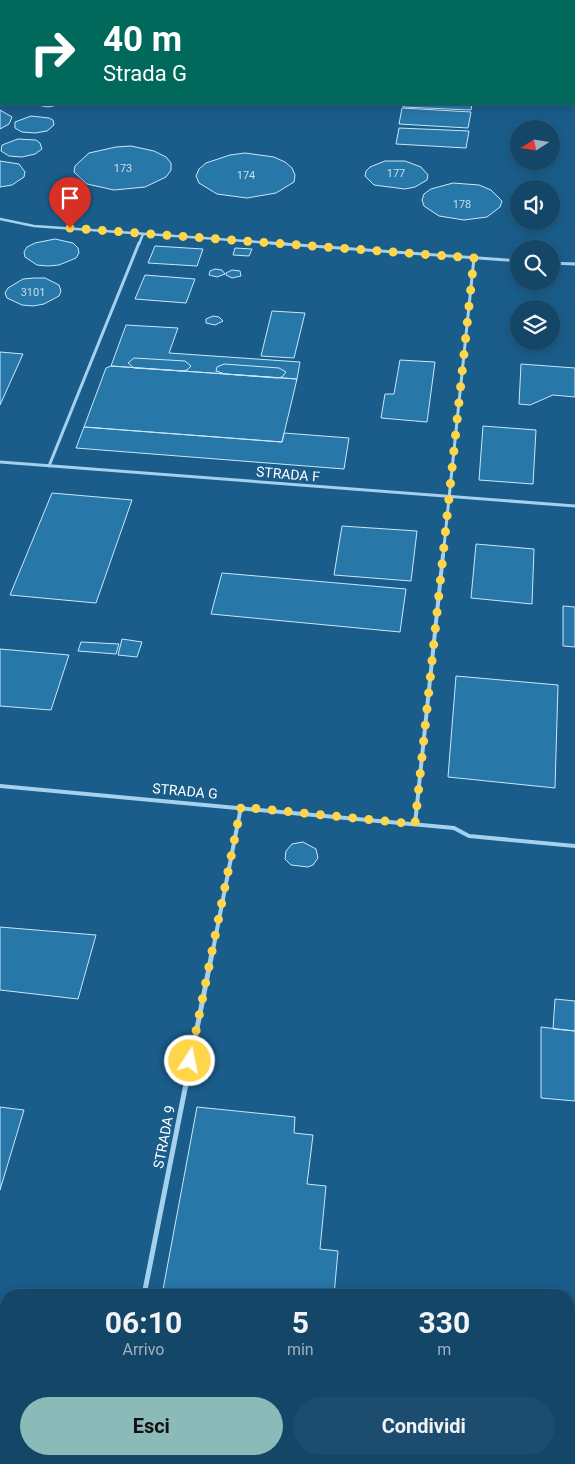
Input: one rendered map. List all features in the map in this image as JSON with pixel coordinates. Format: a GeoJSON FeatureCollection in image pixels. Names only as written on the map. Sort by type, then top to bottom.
{"type":"FeatureCollection","features":[{"type":"Feature","properties":{"kind":"lane"},"geometry":{"type":"LineString","coordinates":[[0,219],[34,226],[510,260]]}},
{"type":"Feature","properties":{"kind":"lane"},"geometry":{"type":"LineString","coordinates":[[49,466],[143,234]]}},
{"type":"Feature","properties":{"kind":"lane"},"geometry":{"type":"LineString","coordinates":[[415,824],[447,498],[474,258]]}},
{"type":"Feature","properties":{"kind":"lane"},"geometry":{"type":"LineString","coordinates":[[560,263],[575,264]]}},
{"type":"Feature","properties":{"kind":"lane","name":"STRADA F"},"geometry":{"type":"LineString","coordinates":[[0,462],[447,498],[575,506]]}},
{"type":"Feature","properties":{"kind":"lane","name":"STRADA G"},"geometry":{"type":"LineString","coordinates":[[0,786],[454,828],[469,836],[575,846]]}},
{"type":"Feature","properties":{"kind":"lane","name":"STRADA 9"},"geometry":{"type":"LineString","coordinates":[[145,1289],[241,807]]}},
{"type":"Feature","properties":{"kind":"building"},"geometry":{"type":"Polygon","coordinates":[[[37,105],[58,105],[48,107],[37,105]]]}},
{"type":"Feature","properties":{"kind":"building"},"geometry":{"type":"Polygon","coordinates":[[[403,105],[472,105],[471,110],[403,107],[403,105]]]}},
{"type":"Feature","properties":{"kind":"building"},"geometry":{"type":"Polygon","coordinates":[[[402,108],[471,112],[468,128],[399,124],[402,108]]]}},
{"type":"Feature","properties":{"kind":"building"},"geometry":{"type":"Polygon","coordinates":[[[0,110],[12,117],[9,124],[0,129],[0,110]]]}},
{"type":"Feature","properties":{"kind":"building"},"geometry":{"type":"Polygon","coordinates":[[[31,116],[49,118],[53,120],[54,125],[47,131],[35,133],[22,132],[15,128],[15,122],[31,116]]]}},
{"type":"Feature","properties":{"kind":"building"},"geometry":{"type":"Polygon","coordinates":[[[399,128],[469,131],[466,148],[396,144],[399,128]]]}},
{"type":"Feature","properties":{"kind":"building"},"geometry":{"type":"Polygon","coordinates":[[[18,139],[36,140],[40,143],[42,149],[35,154],[22,157],[9,156],[1,151],[2,145],[18,139]]]}},
{"type":"Feature","properties":{"kind":"building"},"geometry":{"type":"Polygon","coordinates":[[[131,146],[154,151],[166,157],[171,163],[171,170],[166,177],[145,187],[114,190],[87,184],[74,172],[75,166],[89,153],[131,146]]]}},
{"type":"Feature","properties":{"kind":"building"},"geometry":{"type":"Polygon","coordinates":[[[245,153],[274,157],[285,162],[292,168],[295,175],[294,182],[276,193],[247,198],[217,194],[199,183],[196,176],[199,169],[206,163],[230,155],[245,153]]]}},
{"type":"Feature","properties":{"kind":"building"},"geometry":{"type":"Polygon","coordinates":[[[0,161],[19,164],[25,172],[24,177],[12,185],[0,187],[0,161]]]}},
{"type":"Feature","properties":{"kind":"building"},"geometry":{"type":"Polygon","coordinates":[[[385,161],[405,161],[421,167],[428,175],[427,180],[415,187],[405,189],[374,185],[365,176],[366,171],[370,167],[385,161]]]}},
{"type":"Feature","properties":{"kind":"building"},"geometry":{"type":"Polygon","coordinates":[[[453,183],[479,185],[491,190],[502,201],[500,207],[487,217],[464,220],[439,216],[424,206],[422,200],[424,194],[431,189],[453,183]]]}},
{"type":"Feature","properties":{"kind":"building"},"geometry":{"type":"Polygon","coordinates":[[[55,239],[73,243],[78,248],[79,253],[76,258],[59,265],[48,266],[37,265],[25,257],[24,252],[27,247],[35,243],[55,239]]]}},
{"type":"Feature","properties":{"kind":"building"},"geometry":{"type":"Polygon","coordinates":[[[155,246],[203,249],[197,266],[148,263],[155,246]]]}},
{"type":"Feature","properties":{"kind":"building"},"geometry":{"type":"Polygon","coordinates":[[[235,248],[252,249],[249,256],[233,255],[235,248]]]}},
{"type":"Feature","properties":{"kind":"building"},"geometry":{"type":"Polygon","coordinates":[[[215,269],[222,270],[225,274],[217,277],[209,275],[210,271],[215,269]]]}},
{"type":"Feature","properties":{"kind":"building"},"geometry":{"type":"Polygon","coordinates":[[[232,270],[240,271],[241,276],[232,278],[226,275],[226,273],[232,270]]]}},
{"type":"Feature","properties":{"kind":"building"},"geometry":{"type":"Polygon","coordinates":[[[145,275],[195,279],[186,303],[135,299],[145,275]]]}},
{"type":"Feature","properties":{"kind":"building"},"geometry":{"type":"Polygon","coordinates":[[[45,278],[59,285],[61,291],[59,296],[44,304],[33,306],[22,305],[7,298],[5,293],[8,288],[23,279],[45,278]]]}},
{"type":"Feature","properties":{"kind":"building"},"geometry":{"type":"Polygon","coordinates":[[[272,311],[305,313],[294,358],[261,356],[272,311]]]}},
{"type":"Feature","properties":{"kind":"building"},"geometry":{"type":"Polygon","coordinates":[[[213,316],[219,317],[223,321],[215,325],[206,323],[206,319],[213,316]]]}},
{"type":"Feature","properties":{"kind":"building"},"geometry":{"type":"Polygon","coordinates":[[[126,325],[178,328],[169,353],[300,362],[297,379],[111,366],[126,325]]]}},
{"type":"Feature","properties":{"kind":"building"},"geometry":{"type":"Polygon","coordinates":[[[0,352],[23,354],[0,405],[0,352]]]}},
{"type":"Feature","properties":{"kind":"building"},"geometry":{"type":"Polygon","coordinates":[[[134,358],[185,361],[191,366],[187,370],[182,371],[134,368],[128,363],[134,358]]]}},
{"type":"Feature","properties":{"kind":"building"},"geometry":{"type":"Polygon","coordinates":[[[400,360],[435,362],[427,422],[381,418],[385,394],[394,394],[400,360]]]}},
{"type":"Feature","properties":{"kind":"building"},"geometry":{"type":"Polygon","coordinates":[[[224,364],[279,368],[286,372],[282,377],[277,378],[225,374],[216,371],[217,367],[224,364]]]}},
{"type":"Feature","properties":{"kind":"building"},"geometry":{"type":"Polygon","coordinates":[[[521,364],[575,368],[575,397],[553,395],[530,405],[519,404],[521,364]]]}},
{"type":"Feature","properties":{"kind":"building"},"geometry":{"type":"Polygon","coordinates":[[[111,366],[297,379],[282,442],[84,427],[106,368],[111,366]]]}},
{"type":"Feature","properties":{"kind":"building"},"geometry":{"type":"Polygon","coordinates":[[[483,426],[536,430],[533,484],[479,480],[483,426]]]}},
{"type":"Feature","properties":{"kind":"building"},"geometry":{"type":"Polygon","coordinates":[[[84,427],[282,442],[284,433],[349,438],[344,469],[76,448],[84,427]]]}},
{"type":"Feature","properties":{"kind":"building"},"geometry":{"type":"Polygon","coordinates":[[[52,493],[132,500],[96,603],[10,595],[52,493]]]}},
{"type":"Feature","properties":{"kind":"building"},"geometry":{"type":"Polygon","coordinates":[[[342,526],[417,531],[411,581],[334,575],[342,526]]]}},
{"type":"Feature","properties":{"kind":"building"},"geometry":{"type":"Polygon","coordinates":[[[476,544],[534,549],[532,604],[471,598],[476,544]]]}},
{"type":"Feature","properties":{"kind":"building"},"geometry":{"type":"Polygon","coordinates":[[[222,573],[406,589],[400,632],[211,614],[222,573]]]}},
{"type":"Feature","properties":{"kind":"building"},"geometry":{"type":"Polygon","coordinates":[[[563,606],[575,607],[575,647],[563,646],[563,606]]]}},
{"type":"Feature","properties":{"kind":"building"},"geometry":{"type":"Polygon","coordinates":[[[122,639],[142,642],[137,657],[118,655],[122,639]]]}},
{"type":"Feature","properties":{"kind":"building"},"geometry":{"type":"Polygon","coordinates":[[[81,642],[119,644],[116,654],[78,651],[81,642]]]}},
{"type":"Feature","properties":{"kind":"building"},"geometry":{"type":"Polygon","coordinates":[[[0,649],[69,655],[51,710],[0,706],[0,649]]]}},
{"type":"Feature","properties":{"kind":"building"},"geometry":{"type":"Polygon","coordinates":[[[456,676],[558,685],[555,788],[448,777],[456,676]]]}},
{"type":"Feature","properties":{"kind":"building"},"geometry":{"type":"Polygon","coordinates":[[[303,842],[316,849],[318,858],[313,865],[308,867],[291,865],[285,859],[286,851],[292,844],[303,842]]]}},
{"type":"Feature","properties":{"kind":"building"},"geometry":{"type":"Polygon","coordinates":[[[0,927],[96,935],[78,999],[0,990],[0,927]]]}},
{"type":"Feature","properties":{"kind":"building"},"geometry":{"type":"Polygon","coordinates":[[[555,999],[575,1001],[575,1031],[553,1029],[555,999]]]}},
{"type":"Feature","properties":{"kind":"building"},"geometry":{"type":"Polygon","coordinates":[[[541,1027],[575,1031],[575,1101],[541,1098],[541,1027]]]}},
{"type":"Feature","properties":{"kind":"building"},"geometry":{"type":"Polygon","coordinates":[[[0,1107],[24,1110],[0,1190],[0,1107]]]}},
{"type":"Feature","properties":{"kind":"building"},"geometry":{"type":"Polygon","coordinates":[[[197,1107],[295,1117],[294,1133],[313,1135],[307,1184],[326,1186],[320,1249],[338,1251],[335,1289],[163,1289],[197,1107]]]}},
{"type":"Feature","properties":{"kind":"route"},"geometry":{"type":"LineString","coordinates":[[70,228],[474,258],[447,498],[415,824],[241,807],[190,1061]]}}]}
